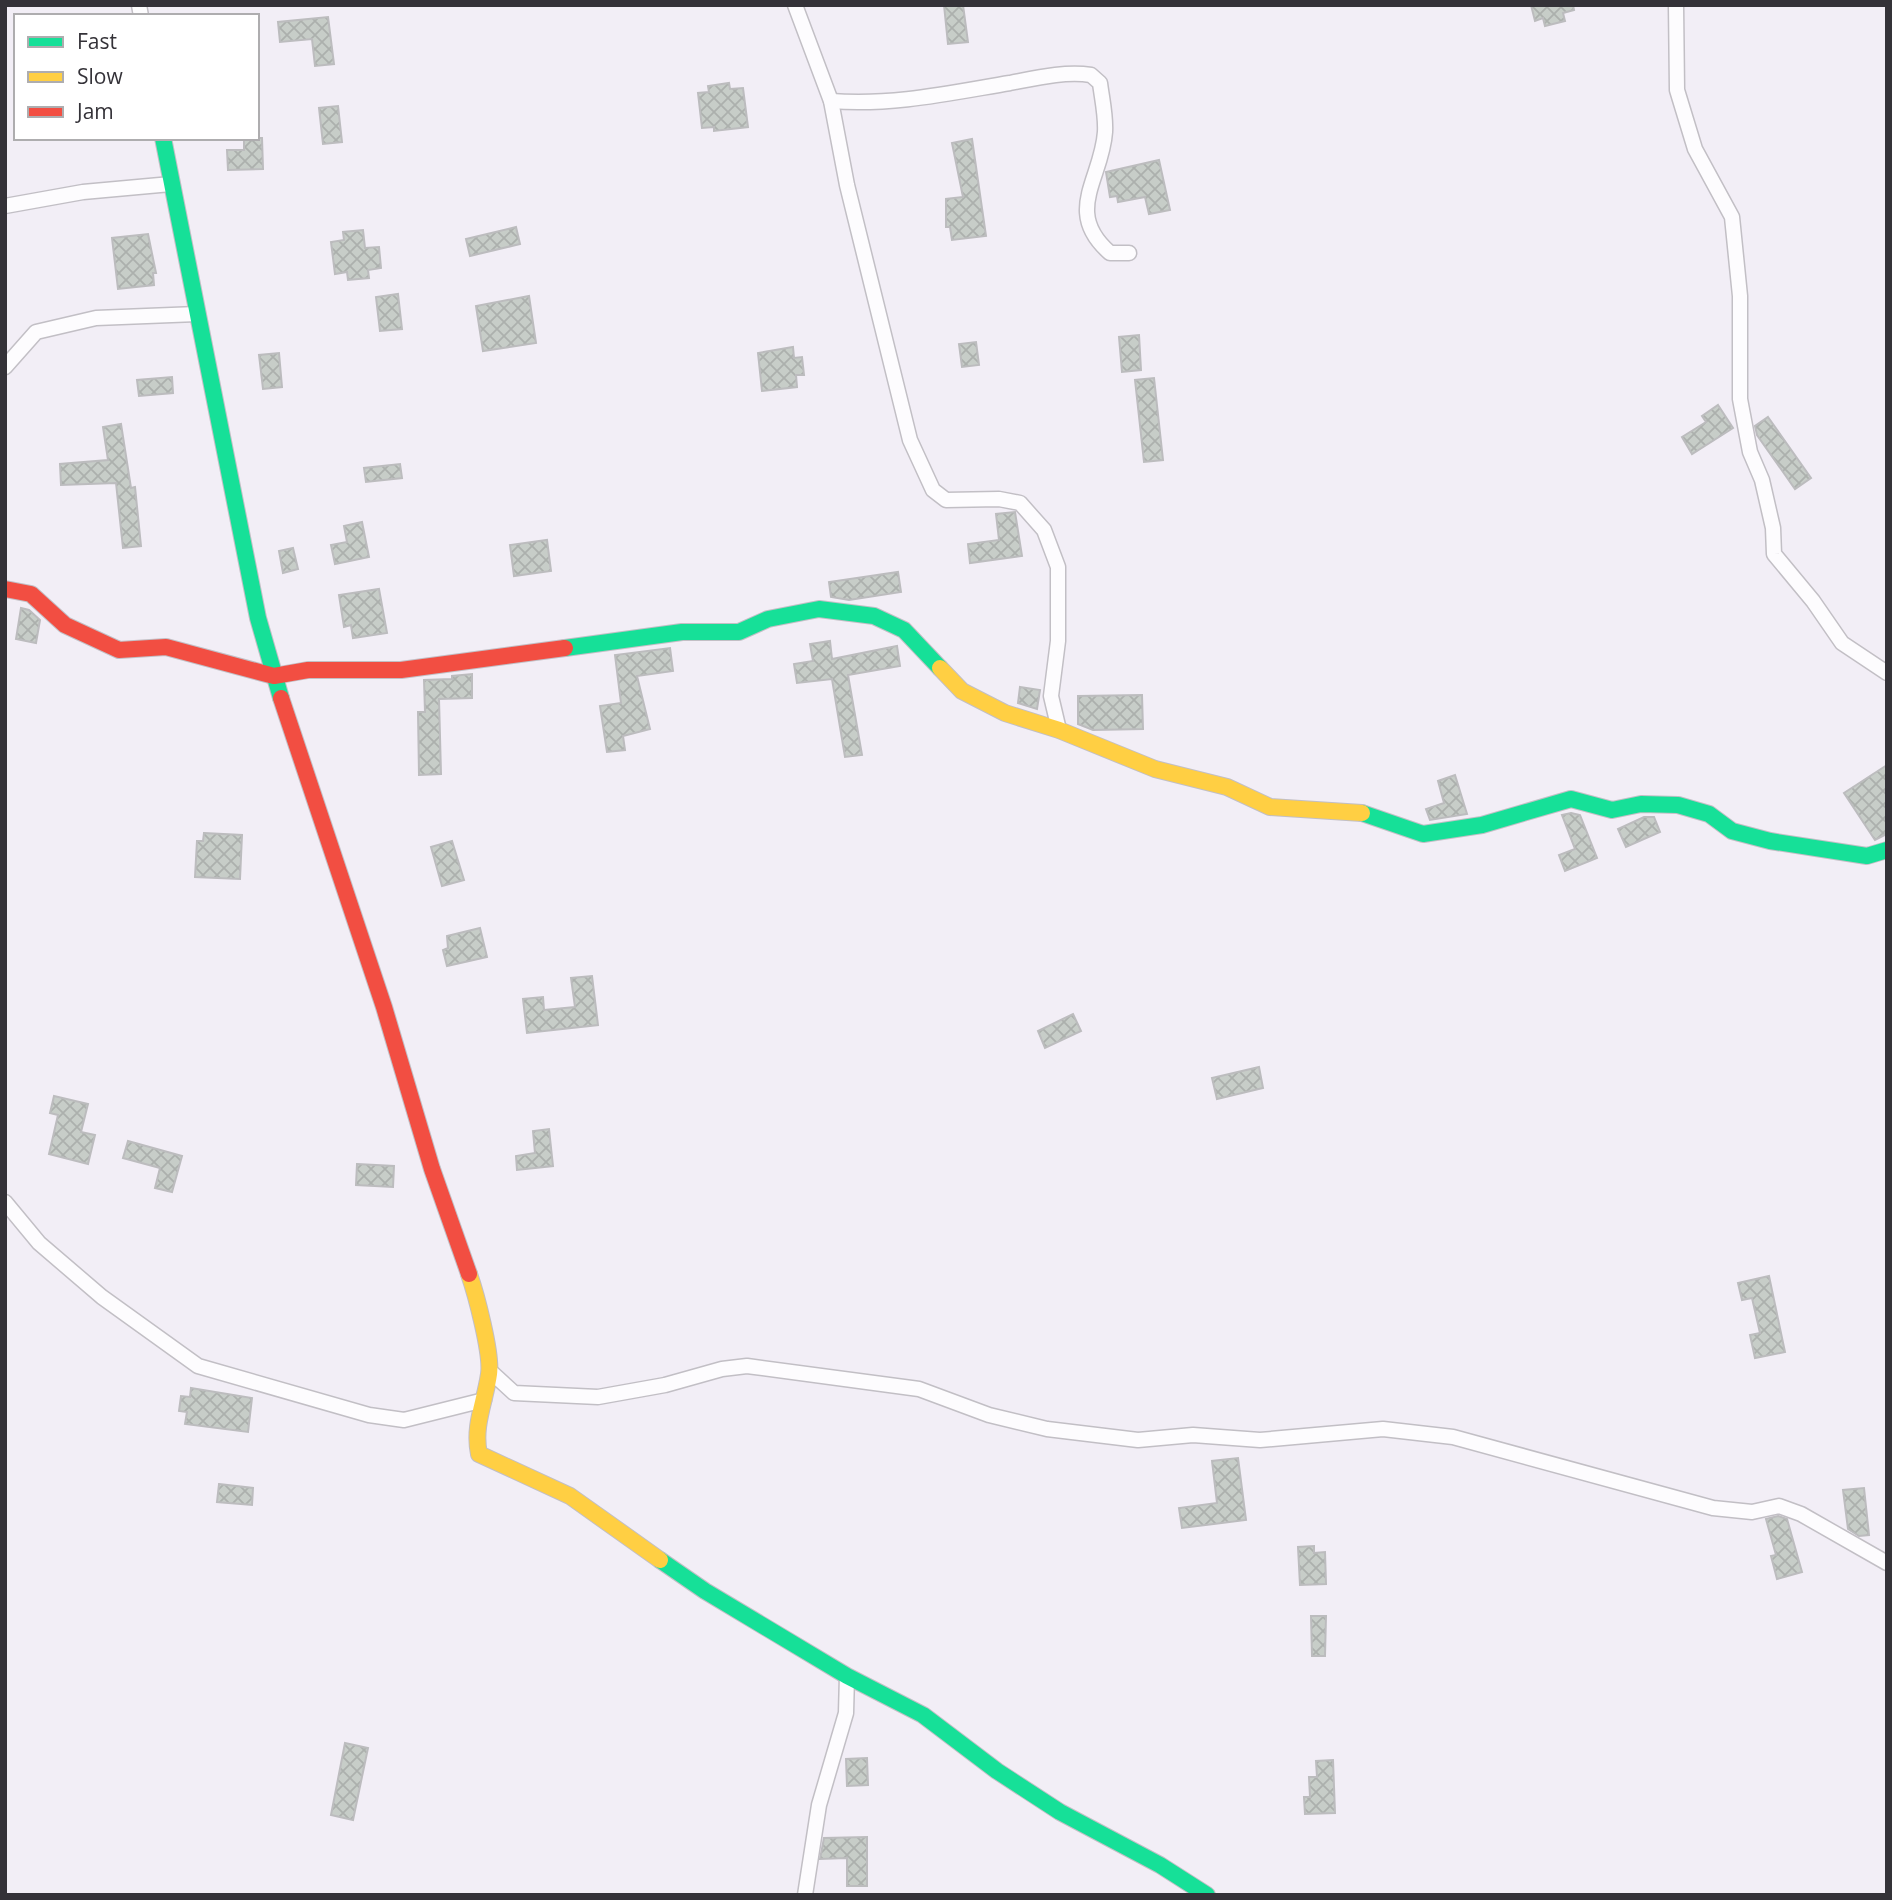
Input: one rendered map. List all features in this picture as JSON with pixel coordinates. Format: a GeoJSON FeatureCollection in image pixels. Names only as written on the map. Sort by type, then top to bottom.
{"type":"FeatureCollection","features":[{"type":"Feature","properties":{"kind":"street"},"geometry":{"type":"LineString","coordinates":[[795,5],[831,101],[847,185],[910,440],[933,490],[946,500],[999,499],[1020,503],[1044,530],[1058,567],[1058,641],[1051,696],[1059,730]]}},
{"type":"Feature","properties":{"kind":"street"},"geometry":{"type":"LineString","coordinates":[[1676,5],[1677,90],[1695,149],[1732,217],[1740,296],[1740,399],[1750,452],[1762,480],[1773,527],[1774,554],[1813,601],[1842,643],[1887,673]]}},
{"type":"Feature","properties":{"kind":"street"},"geometry":{"type":"LineString","coordinates":[[831,101],[863,104],[905,100],[1046,77],[1091,75],[1100,83],[1105,133],[1088,192],[1087,222],[1099,244],[1110,253],[1129,253]]}},
{"type":"Feature","properties":{"kind":"street"},"geometry":{"type":"LineString","coordinates":[[163,140],[258,618],[274,676],[384,1007],[432,1169],[476,1293],[490,1371],[475,1436],[479,1454],[570,1496],[705,1591],[847,1676],[923,1715],[997,1772],[1049,1805],[1160,1865],[1207,1895]]}},
{"type":"Feature","properties":{"kind":"street"},"geometry":{"type":"LineString","coordinates":[[5,206],[83,192],[172,184]]}},
{"type":"Feature","properties":{"kind":"street"},"geometry":{"type":"LineString","coordinates":[[5,367],[36,332],[96,318],[197,314]]}},
{"type":"Feature","properties":{"kind":"street"},"geometry":{"type":"LineString","coordinates":[[5,589],[31,594],[65,625],[119,650],[166,647],[274,676],[308,670],[401,670],[681,632],[739,632],[768,619],[819,609],[874,616],[904,630],[962,691],[1004,713],[1059,730],[1155,769],[1227,787],[1270,807],[1369,813],[1393,826],[1423,834],[1482,825],[1571,799],[1612,810],[1641,804],[1678,805],[1709,814],[1732,831],[1770,841],[1867,856],[1887,850]]}},
{"type":"Feature","properties":{"kind":"street"},"geometry":{"type":"LineString","coordinates":[[5,1202],[39,1243],[102,1297],[198,1366],[369,1415],[404,1420],[484,1400]]}},
{"type":"Feature","properties":{"kind":"street"},"geometry":{"type":"LineString","coordinates":[[490,1371],[514,1393],[598,1397],[665,1385],[722,1369],[747,1366],[919,1389],[989,1415],[1047,1429],[1138,1440],[1194,1435],[1261,1440],[1383,1429],[1453,1437],[1713,1508],[1752,1512],[1779,1506],[1801,1514],[1887,1563]]}},
{"type":"Feature","properties":{"kind":"street"},"geometry":{"type":"LineString","coordinates":[[805,1895],[819,1805],[846,1713],[847,1676]]}},
{"type":"Feature","properties":{"kind":"building"},"geometry":{"type":"Polygon","coordinates":[[[944,5],[963,5],[968,42],[948,44],[944,5]]]}},
{"type":"Feature","properties":{"kind":"building"},"geometry":{"type":"Polygon","coordinates":[[[1531,5],[1573,5],[1574,10],[1563,13],[1565,21],[1545,26],[1543,18],[1535,21],[1531,5]]]}},
{"type":"Feature","properties":{"kind":"building"},"geometry":{"type":"Polygon","coordinates":[[[328,17],[334,64],[315,66],[312,39],[280,42],[278,22],[328,17]]]}},
{"type":"Feature","properties":{"kind":"building"},"geometry":{"type":"Polygon","coordinates":[[[729,83],[730,89],[743,88],[748,127],[714,131],[714,127],[702,128],[698,93],[709,92],[708,86],[729,83]]]}},
{"type":"Feature","properties":{"kind":"building"},"geometry":{"type":"Polygon","coordinates":[[[338,106],[342,142],[323,144],[319,108],[338,106]]]}},
{"type":"Feature","properties":{"kind":"building"},"geometry":{"type":"Polygon","coordinates":[[[262,138],[263,169],[228,170],[227,150],[244,150],[244,140],[262,138]]]}},
{"type":"Feature","properties":{"kind":"building"},"geometry":{"type":"Polygon","coordinates":[[[972,139],[986,236],[952,240],[950,227],[946,227],[946,199],[963,197],[952,143],[972,139]]]}},
{"type":"Feature","properties":{"kind":"building"},"geometry":{"type":"Polygon","coordinates":[[[1159,160],[1170,210],[1149,214],[1145,197],[1118,202],[1117,196],[1110,197],[1106,172],[1159,160]]]}},
{"type":"Feature","properties":{"kind":"building"},"geometry":{"type":"Polygon","coordinates":[[[516,227],[520,244],[470,256],[466,239],[516,227]]]}},
{"type":"Feature","properties":{"kind":"building"},"geometry":{"type":"Polygon","coordinates":[[[363,230],[365,248],[379,247],[381,268],[368,270],[369,278],[348,280],[347,272],[335,274],[331,242],[344,240],[343,232],[363,230]]]}},
{"type":"Feature","properties":{"kind":"building"},"geometry":{"type":"Polygon","coordinates":[[[148,234],[156,273],[153,273],[154,285],[118,289],[112,238],[148,234]]]}},
{"type":"Feature","properties":{"kind":"building"},"geometry":{"type":"Polygon","coordinates":[[[398,294],[402,329],[380,331],[376,297],[398,294]]]}},
{"type":"Feature","properties":{"kind":"building"},"geometry":{"type":"Polygon","coordinates":[[[529,296],[536,343],[483,351],[476,306],[529,296]]]}},
{"type":"Feature","properties":{"kind":"building"},"geometry":{"type":"Polygon","coordinates":[[[1139,335],[1141,370],[1122,372],[1119,337],[1139,335]]]}},
{"type":"Feature","properties":{"kind":"building"},"geometry":{"type":"Polygon","coordinates":[[[976,342],[979,365],[962,367],[959,344],[976,342]]]}},
{"type":"Feature","properties":{"kind":"building"},"geometry":{"type":"Polygon","coordinates":[[[793,347],[794,358],[802,357],[804,375],[796,375],[797,387],[762,391],[758,353],[793,347]]]}},
{"type":"Feature","properties":{"kind":"building"},"geometry":{"type":"Polygon","coordinates":[[[279,353],[282,387],[263,389],[259,355],[279,353]]]}},
{"type":"Feature","properties":{"kind":"building"},"geometry":{"type":"Polygon","coordinates":[[[172,377],[173,393],[139,396],[137,380],[172,377]]]}},
{"type":"Feature","properties":{"kind":"building"},"geometry":{"type":"Polygon","coordinates":[[[1154,378],[1163,460],[1144,462],[1135,380],[1154,378]]]}},
{"type":"Feature","properties":{"kind":"building"},"geometry":{"type":"Polygon","coordinates":[[[1718,405],[1733,428],[1692,454],[1682,437],[1706,422],[1702,416],[1718,405]]]}},
{"type":"Feature","properties":{"kind":"building"},"geometry":{"type":"Polygon","coordinates":[[[1768,417],[1811,478],[1795,489],[1757,435],[1755,426],[1768,417]]]}},
{"type":"Feature","properties":{"kind":"building"},"geometry":{"type":"Polygon","coordinates":[[[121,424],[131,488],[135,487],[141,546],[123,548],[116,483],[61,485],[60,464],[108,460],[103,427],[121,424]]]}},
{"type":"Feature","properties":{"kind":"building"},"geometry":{"type":"Polygon","coordinates":[[[400,464],[402,478],[366,482],[364,468],[400,464]]]}},
{"type":"Feature","properties":{"kind":"building"},"geometry":{"type":"Polygon","coordinates":[[[1015,512],[1022,556],[970,563],[968,544],[999,540],[996,514],[1015,512]]]}},
{"type":"Feature","properties":{"kind":"building"},"geometry":{"type":"Polygon","coordinates":[[[362,522],[369,557],[335,564],[331,545],[347,542],[344,526],[362,522]]]}},
{"type":"Feature","properties":{"kind":"building"},"geometry":{"type":"Polygon","coordinates":[[[547,540],[551,571],[514,576],[510,545],[547,540]]]}},
{"type":"Feature","properties":{"kind":"building"},"geometry":{"type":"Polygon","coordinates":[[[293,548],[298,569],[283,573],[279,551],[293,548]]]}},
{"type":"Feature","properties":{"kind":"building"},"geometry":{"type":"Polygon","coordinates":[[[898,572],[901,592],[849,600],[831,597],[829,582],[898,572]]]}},
{"type":"Feature","properties":{"kind":"building"},"geometry":{"type":"Polygon","coordinates":[[[379,589],[387,633],[353,638],[351,625],[344,627],[339,595],[379,589]]]}},
{"type":"Feature","properties":{"kind":"building"},"geometry":{"type":"Polygon","coordinates":[[[21,608],[29,610],[40,620],[36,643],[16,639],[21,608]]]}},
{"type":"Feature","properties":{"kind":"building"},"geometry":{"type":"Polygon","coordinates":[[[830,641],[832,659],[897,646],[900,666],[848,675],[862,755],[845,757],[832,679],[797,683],[794,664],[813,661],[810,644],[830,641]]]}},
{"type":"Feature","properties":{"kind":"building"},"geometry":{"type":"Polygon","coordinates":[[[670,648],[673,671],[637,676],[650,729],[623,736],[625,750],[607,752],[600,706],[621,703],[615,655],[670,648]]]}},
{"type":"Feature","properties":{"kind":"building"},"geometry":{"type":"Polygon","coordinates":[[[472,674],[472,698],[439,699],[441,774],[419,775],[418,712],[425,712],[424,680],[452,679],[452,676],[472,674]]]}},
{"type":"Feature","properties":{"kind":"building"},"geometry":{"type":"Polygon","coordinates":[[[1020,687],[1040,690],[1037,709],[1018,703],[1020,687]]]}},
{"type":"Feature","properties":{"kind":"building"},"geometry":{"type":"Polygon","coordinates":[[[1142,695],[1143,729],[1093,730],[1078,724],[1078,696],[1142,695]]]}},
{"type":"Feature","properties":{"kind":"building"},"geometry":{"type":"Polygon","coordinates":[[[1887,765],[1887,834],[1875,840],[1844,793],[1887,765]]]}},
{"type":"Feature","properties":{"kind":"building"},"geometry":{"type":"Polygon","coordinates":[[[1455,775],[1467,814],[1430,820],[1426,809],[1444,803],[1438,781],[1455,775]]]}},
{"type":"Feature","properties":{"kind":"building"},"geometry":{"type":"Polygon","coordinates":[[[1562,815],[1580,815],[1597,858],[1565,871],[1559,855],[1575,849],[1562,815]]]}},
{"type":"Feature","properties":{"kind":"building"},"geometry":{"type":"Polygon","coordinates":[[[1644,817],[1654,817],[1660,832],[1626,847],[1618,829],[1644,817]]]}},
{"type":"Feature","properties":{"kind":"building"},"geometry":{"type":"Polygon","coordinates":[[[204,833],[242,835],[240,879],[195,877],[197,841],[203,841],[204,833]]]}},
{"type":"Feature","properties":{"kind":"building"},"geometry":{"type":"Polygon","coordinates":[[[452,841],[464,880],[442,886],[431,847],[452,841]]]}},
{"type":"Feature","properties":{"kind":"building"},"geometry":{"type":"Polygon","coordinates":[[[480,928],[487,957],[447,966],[443,950],[448,948],[447,936],[480,928]]]}},
{"type":"Feature","properties":{"kind":"building"},"geometry":{"type":"Polygon","coordinates":[[[592,976],[598,1025],[527,1033],[523,999],[543,997],[544,1010],[575,1007],[571,978],[592,976]]]}},
{"type":"Feature","properties":{"kind":"building"},"geometry":{"type":"Polygon","coordinates":[[[1073,1014],[1081,1031],[1045,1048],[1038,1031],[1073,1014]]]}},
{"type":"Feature","properties":{"kind":"building"},"geometry":{"type":"Polygon","coordinates":[[[1259,1067],[1263,1088],[1217,1099],[1212,1078],[1259,1067]]]}},
{"type":"Feature","properties":{"kind":"building"},"geometry":{"type":"Polygon","coordinates":[[[54,1096],[88,1104],[81,1132],[95,1135],[88,1164],[49,1154],[58,1115],[50,1113],[54,1096]]]}},
{"type":"Feature","properties":{"kind":"building"},"geometry":{"type":"Polygon","coordinates":[[[549,1129],[553,1166],[517,1170],[516,1156],[535,1153],[533,1131],[549,1129]]]}},
{"type":"Feature","properties":{"kind":"building"},"geometry":{"type":"Polygon","coordinates":[[[128,1141],[182,1156],[172,1192],[155,1188],[160,1168],[123,1158],[128,1141]]]}},
{"type":"Feature","properties":{"kind":"building"},"geometry":{"type":"Polygon","coordinates":[[[357,1164],[394,1166],[393,1187],[356,1185],[357,1164]]]}},
{"type":"Feature","properties":{"kind":"building"},"geometry":{"type":"Polygon","coordinates":[[[1769,1276],[1785,1352],[1755,1358],[1750,1335],[1760,1333],[1752,1298],[1742,1300],[1738,1283],[1769,1276]]]}},
{"type":"Feature","properties":{"kind":"building"},"geometry":{"type":"Polygon","coordinates":[[[191,1388],[252,1398],[248,1432],[185,1424],[187,1412],[179,1411],[181,1396],[190,1397],[191,1388]]]}},
{"type":"Feature","properties":{"kind":"building"},"geometry":{"type":"Polygon","coordinates":[[[1238,1458],[1246,1520],[1182,1528],[1179,1508],[1217,1503],[1212,1461],[1238,1458]]]}},
{"type":"Feature","properties":{"kind":"building"},"geometry":{"type":"Polygon","coordinates":[[[219,1484],[253,1488],[252,1505],[217,1502],[219,1484]]]}},
{"type":"Feature","properties":{"kind":"building"},"geometry":{"type":"Polygon","coordinates":[[[1864,1488],[1869,1535],[1859,1536],[1848,1529],[1843,1490],[1864,1488]]]}},
{"type":"Feature","properties":{"kind":"building"},"geometry":{"type":"Polygon","coordinates":[[[1778,1516],[1787,1519],[1802,1572],[1777,1579],[1771,1556],[1776,1555],[1766,1519],[1778,1516]]]}},
{"type":"Feature","properties":{"kind":"building"},"geometry":{"type":"Polygon","coordinates":[[[1314,1546],[1314,1553],[1325,1552],[1326,1584],[1300,1585],[1298,1547],[1314,1546]]]}},
{"type":"Feature","properties":{"kind":"building"},"geometry":{"type":"Polygon","coordinates":[[[1311,1616],[1326,1616],[1325,1656],[1312,1656],[1311,1616]]]}},
{"type":"Feature","properties":{"kind":"building"},"geometry":{"type":"Polygon","coordinates":[[[345,1743],[368,1748],[353,1820],[331,1815],[345,1743]]]}},
{"type":"Feature","properties":{"kind":"building"},"geometry":{"type":"Polygon","coordinates":[[[867,1758],[868,1785],[847,1786],[846,1759],[867,1758]]]}},
{"type":"Feature","properties":{"kind":"building"},"geometry":{"type":"Polygon","coordinates":[[[1333,1760],[1335,1813],[1305,1814],[1304,1797],[1310,1797],[1309,1777],[1317,1777],[1316,1761],[1333,1760]]]}},
{"type":"Feature","properties":{"kind":"building"},"geometry":{"type":"Polygon","coordinates":[[[867,1837],[867,1886],[847,1886],[847,1858],[820,1859],[824,1838],[867,1837]]]}},
{"type":"Feature","properties":{"kind":"traffic: fast"},"geometry":{"type":"LineString","coordinates":[[163,140],[258,618],[281,698]]}},
{"type":"Feature","properties":{"kind":"traffic: fast"},"geometry":{"type":"LineString","coordinates":[[565,648],[682,632],[739,632],[768,619],[819,609],[874,616],[904,630],[940,668]]}},
{"type":"Feature","properties":{"kind":"traffic: fast"},"geometry":{"type":"LineString","coordinates":[[1362,813],[1423,834],[1482,825],[1571,799],[1612,810],[1641,804],[1678,805],[1709,814],[1732,831],[1770,841],[1867,856],[1887,850]]}},
{"type":"Feature","properties":{"kind":"traffic: fast"},"geometry":{"type":"LineString","coordinates":[[660,1560],[705,1591],[847,1676],[923,1715],[997,1771],[1060,1812],[1160,1865],[1207,1895]]}},
{"type":"Feature","properties":{"kind":"traffic: slow"},"geometry":{"type":"LineString","coordinates":[[940,668],[962,691],[1005,713],[1059,730],[1155,769],[1227,787],[1270,807],[1362,813]]}},
{"type":"Feature","properties":{"kind":"traffic: slow"},"geometry":{"type":"LineString","coordinates":[[469,1274],[483,1324],[489,1365],[478,1424],[479,1454],[570,1496],[660,1560]]}},
{"type":"Feature","properties":{"kind":"traffic: jam"},"geometry":{"type":"LineString","coordinates":[[5,589],[31,594],[65,625],[119,650],[166,647],[274,676],[308,670],[401,670],[565,648]]}},
{"type":"Feature","properties":{"kind":"traffic: jam"},"geometry":{"type":"LineString","coordinates":[[281,698],[384,1007],[432,1169],[469,1274]]}}]}
